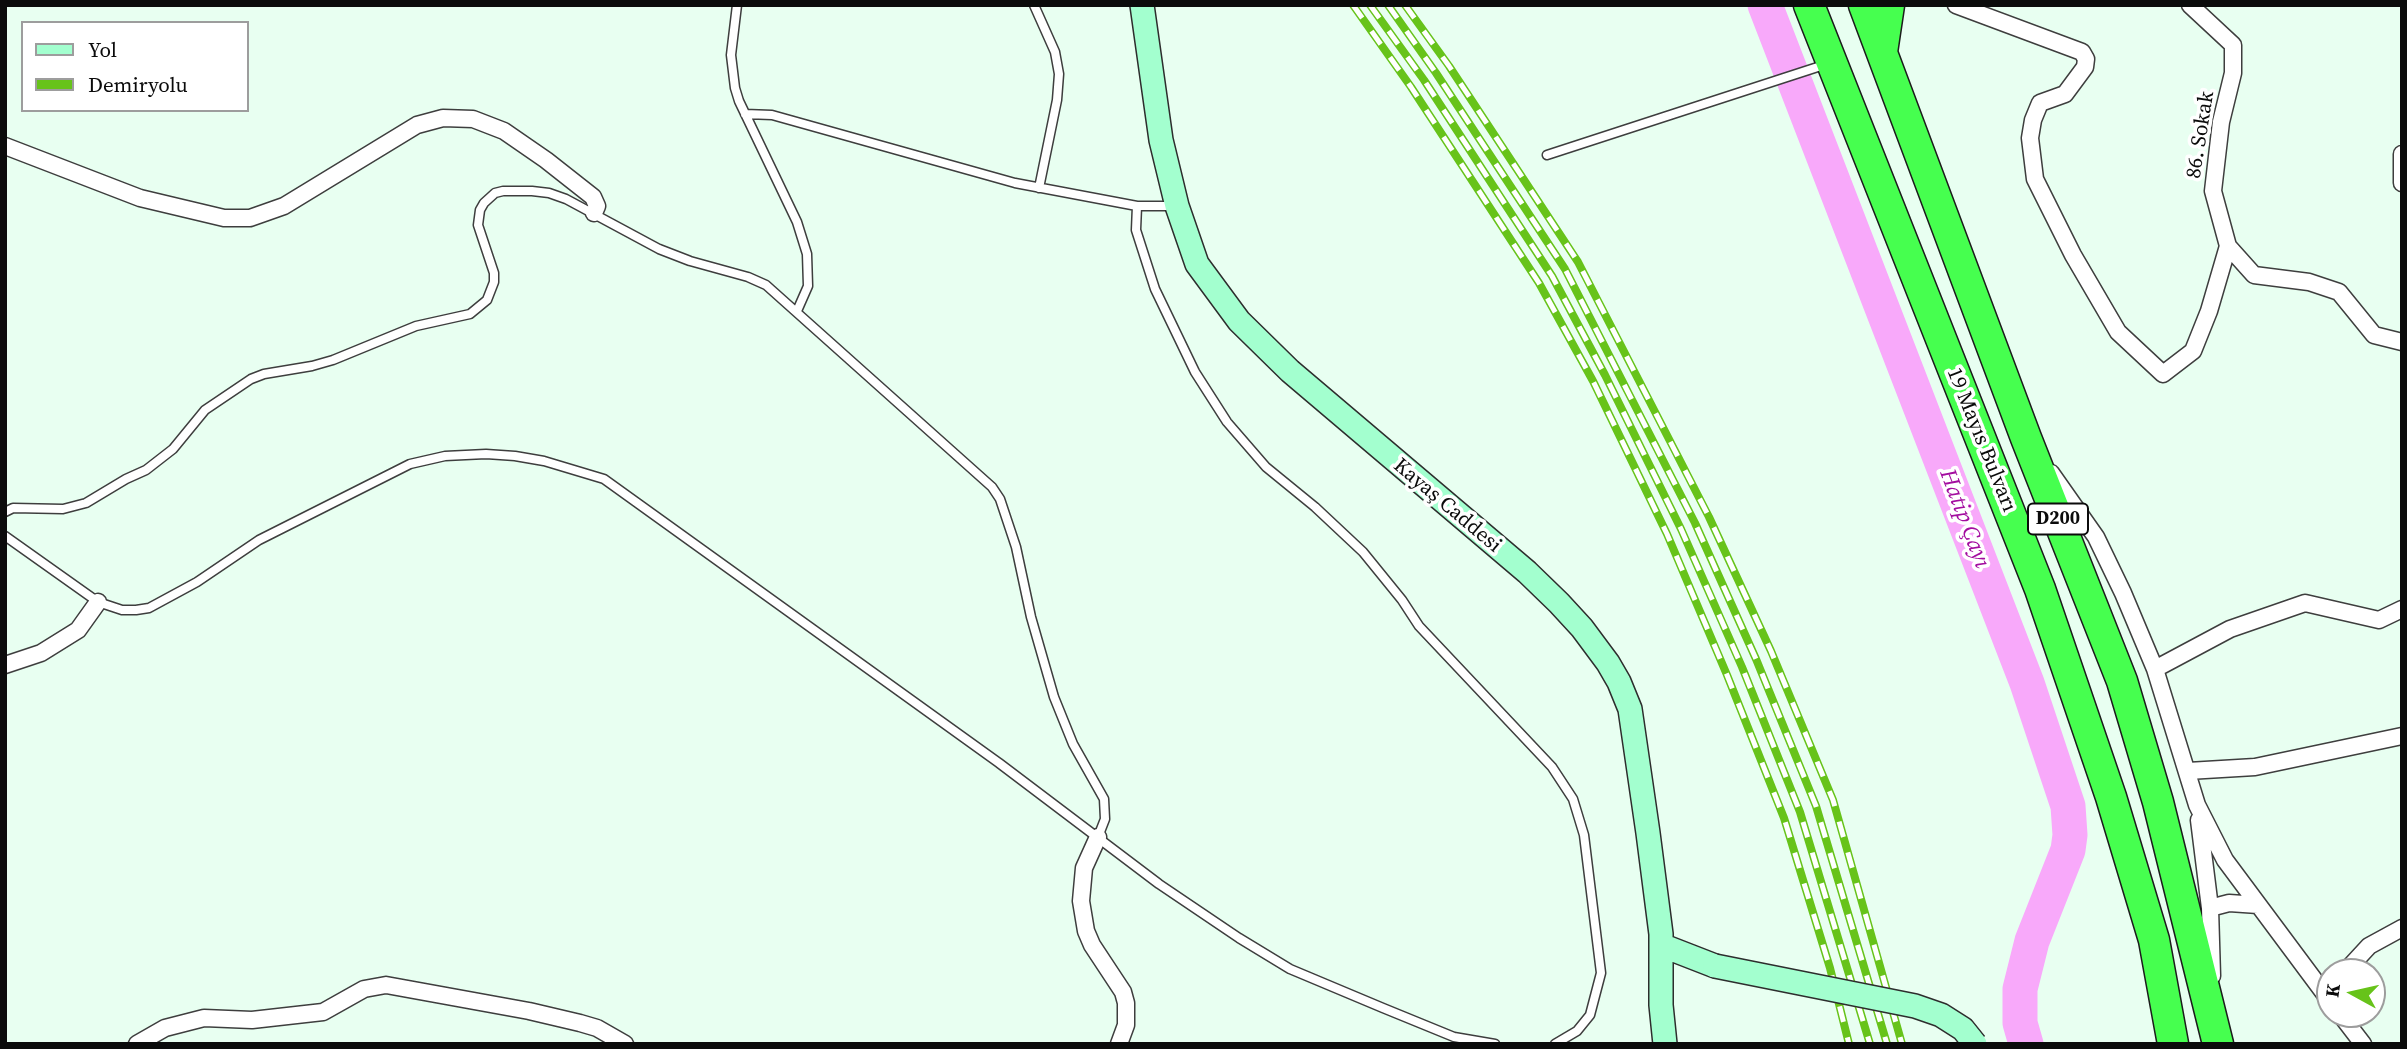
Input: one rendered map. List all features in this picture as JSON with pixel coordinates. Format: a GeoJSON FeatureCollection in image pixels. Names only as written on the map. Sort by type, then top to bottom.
{"type":"FeatureCollection","features":[{"type":"Feature","properties":{"kind":"highway","name":"19 Mayıs Bulvarı"},"geometry":{"type":"LineString","coordinates":[[1864,5],[2026,438],[2122,681],[2158,802],[2216,1034]]}},
{"type":"Feature","properties":{"kind":"highway"},"geometry":{"type":"LineString","coordinates":[[1881,56],[1889,5]]}},
{"type":"Feature","properties":{"kind":"highway","name":"19 Mayıs Bulvarı"},"geometry":{"type":"LineString","coordinates":[[1812,7],[1820,67],[2040,589],[2111,797],[2154,940],[2173,1044]]}},
{"type":"Feature","properties":{"kind":"street","name":"Kayaş Caddesi"},"geometry":{"type":"LineString","coordinates":[[1142,5],[1161,140],[1177,206],[1196,264],[1239,321],[1290,371],[1527,572],[1583,628],[1608,663],[1630,709],[1642,786],[1661,945],[1661,1004],[1665,1044]]}},
{"type":"Feature","properties":{"kind":"street"},"geometry":{"type":"LineString","coordinates":[[1956,5],[2082,52],[2086,59],[2085,66],[2065,94],[2040,103],[2030,138],[2035,179],[2073,255],[2118,331],[2163,374],[2193,351],[2209,311],[2228,246]]}},
{"type":"Feature","properties":{"kind":"street","name":"86. Sokak"},"geometry":{"type":"LineString","coordinates":[[2190,5],[2233,45],[2233,72],[2221,122],[2213,191],[2228,246],[2254,275],[2309,282],[2339,292],[2374,335],[2402,342]]}},
{"type":"Feature","properties":{"kind":"street"},"geometry":{"type":"LineString","coordinates":[[5,146],[140,198],[224,218],[250,218],[284,206],[417,125],[443,118],[473,119],[504,131],[546,160],[593,197],[597,206],[594,213]]}},
{"type":"Feature","properties":{"kind":"street"},"geometry":{"type":"LineString","coordinates":[[2402,154],[2402,183]]}},
{"type":"Feature","properties":{"kind":"street"},"geometry":{"type":"LineString","coordinates":[[2026,438],[2096,537],[2155,669],[2188,771],[2205,857],[2216,1034]]}},
{"type":"Feature","properties":{"kind":"street"},"geometry":{"type":"LineString","coordinates":[[5,665],[41,653],[78,630],[98,601]]}},
{"type":"Feature","properties":{"kind":"street"},"geometry":{"type":"LineString","coordinates":[[2155,669],[2230,629],[2305,603],[2379,620],[2402,609]]}},
{"type":"Feature","properties":{"kind":"street"},"geometry":{"type":"LineString","coordinates":[[2188,771],[2255,767],[2402,736]]}},
{"type":"Feature","properties":{"kind":"street"},"geometry":{"type":"LineString","coordinates":[[2196,805],[2225,860],[2316,979]]}},
{"type":"Feature","properties":{"kind":"street"},"geometry":{"type":"LineString","coordinates":[[1098,837],[1084,868],[1081,901],[1091,945],[1122,992],[1126,1003],[1126,1025],[1119,1044]]}},
{"type":"Feature","properties":{"kind":"street"},"geometry":{"type":"LineString","coordinates":[[2210,908],[2229,903],[2258,905]]}},
{"type":"Feature","properties":{"kind":"street"},"geometry":{"type":"LineString","coordinates":[[2358,958],[2369,946],[2402,928]]}},
{"type":"Feature","properties":{"kind":"street"},"geometry":{"type":"LineString","coordinates":[[1661,945],[1715,965],[1915,1006],[1941,1015],[1963,1029],[1975,1044]]}},
{"type":"Feature","properties":{"kind":"street"},"geometry":{"type":"LineString","coordinates":[[137,1044],[165,1028],[204,1018],[252,1020],[323,1012],[364,989],[386,985],[580,1023],[597,1028],[625,1044]]}},
{"type":"Feature","properties":{"kind":"street"},"geometry":{"type":"LineString","coordinates":[[2351,1028],[2363,1044]]}},
{"type":"Feature","properties":{"kind":"lane"},"geometry":{"type":"LineString","coordinates":[[737,5],[731,64],[735,88],[803,237],[808,262],[807,286],[797,311]]}},
{"type":"Feature","properties":{"kind":"lane"},"geometry":{"type":"LineString","coordinates":[[1034,5],[1055,52],[1059,74],[1057,100],[1039,188]]}},
{"type":"Feature","properties":{"kind":"lane"},"geometry":{"type":"LineString","coordinates":[[1547,155],[1820,67]]}},
{"type":"Feature","properties":{"kind":"lane"},"geometry":{"type":"LineString","coordinates":[[745,114],[772,115],[1015,183],[1137,206],[1177,206]]}},
{"type":"Feature","properties":{"kind":"lane"},"geometry":{"type":"LineString","coordinates":[[5,512],[13,508],[63,509],[86,503],[126,479],[146,471],[173,449],[205,410],[264,373],[333,360],[407,329],[470,314],[480,308],[491,292],[494,273],[478,225],[478,217],[484,203],[495,193],[517,190],[549,193],[594,213],[659,249],[757,281],[797,311],[983,476],[1000,499],[1016,547],[1031,617],[1054,697],[1073,744],[1104,799],[1105,819],[1098,837]]}},
{"type":"Feature","properties":{"kind":"lane"},"geometry":{"type":"LineString","coordinates":[[1137,206],[1136,230],[1155,289],[1195,372],[1227,422],[1266,467],[1315,507],[1363,552],[1419,626],[1552,767],[1573,799],[1584,835],[1601,973],[1590,1016],[1577,1031],[1555,1044]]}},
{"type":"Feature","properties":{"kind":"lane"},"geometry":{"type":"LineString","coordinates":[[5,536],[98,601],[122,610],[149,608],[197,582],[259,540],[410,464],[466,454],[515,456],[544,461],[604,479],[987,755],[1189,905],[1290,969],[1454,1037],[1495,1044]]}},
{"type":"Feature","properties":{"kind":"waterway","name":"Hatip Çayı"},"geometry":{"type":"LineString","coordinates":[[1765,5],[2027,683],[2068,806],[2068,850],[2032,941],[2020,989],[2020,1023],[2026,1044]]}},
{"type":"Feature","properties":{"kind":"railway"},"geometry":{"type":"LineString","coordinates":[[1353,5],[1411,87],[1539,283],[1593,381],[1667,534],[1784,818],[1830,968],[1849,1044]]}},
{"type":"Feature","properties":{"kind":"railway"},"geometry":{"type":"LineString","coordinates":[[1370,5],[1424,80],[1552,276],[1605,375],[1681,529],[1742,667],[1800,812],[1870,1044]]}},
{"type":"Feature","properties":{"kind":"railway"},"geometry":{"type":"LineString","coordinates":[[1388,5],[1565,269],[1695,523],[1756,659],[1816,806],[1887,1044]]}},
{"type":"Feature","properties":{"kind":"railway"},"geometry":{"type":"LineString","coordinates":[[1405,5],[1449,66],[1578,262],[1709,517],[1771,651],[1833,800],[1902,1044]]}}]}
